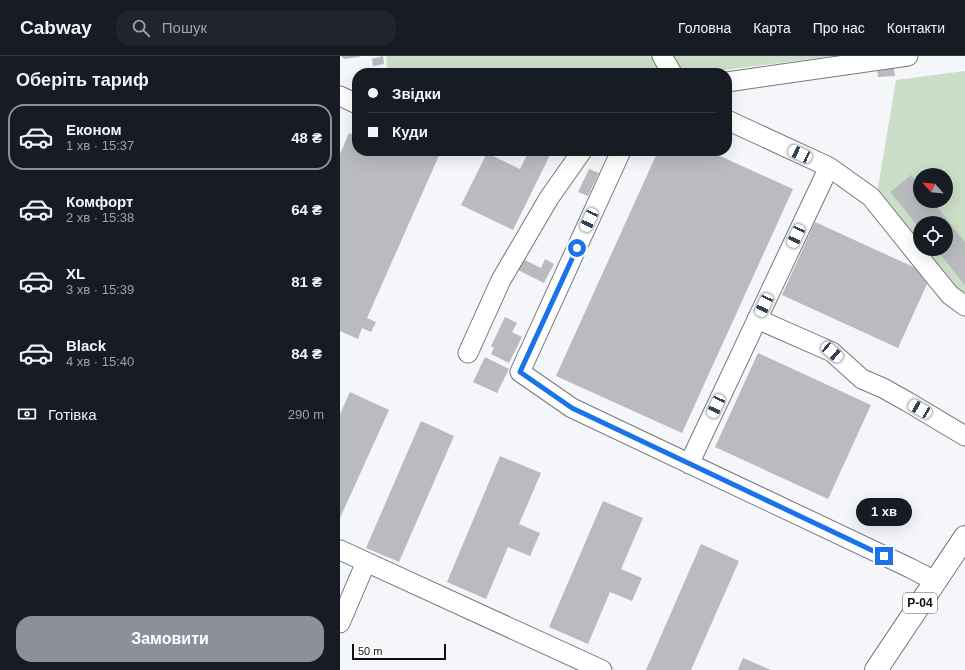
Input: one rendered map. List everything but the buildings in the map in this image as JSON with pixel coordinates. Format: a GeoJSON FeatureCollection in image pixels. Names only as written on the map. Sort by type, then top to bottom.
{"type":"FeatureCollection","features":[{"type":"Feature","properties":{"kind":"main road","name":"Р-04"},"geometry":{"type":"LineString","coordinates":[[876,670],[965,537]]}},
{"type":"Feature","properties":{"kind":"street"},"geometry":{"type":"LineString","coordinates":[[662,56],[669,68]]}},
{"type":"Feature","properties":{"kind":"street"},"geometry":{"type":"LineString","coordinates":[[732,81],[908,56]]}},
{"type":"Feature","properties":{"kind":"street"},"geometry":{"type":"LineString","coordinates":[[340,96],[352,102]]}},
{"type":"Feature","properties":{"kind":"street"},"geometry":{"type":"LineString","coordinates":[[732,122],[828,168],[871,197],[950,295],[965,306]]}},
{"type":"Feature","properties":{"kind":"street"},"geometry":{"type":"LineString","coordinates":[[468,353],[501,280],[549,198],[578,156]]}},
{"type":"Feature","properties":{"kind":"street"},"geometry":{"type":"LineString","coordinates":[[619,156],[520,372],[572,408],[903,564],[935,581]]}},
{"type":"Feature","properties":{"kind":"street"},"geometry":{"type":"LineString","coordinates":[[689,464],[828,168]]}},
{"type":"Feature","properties":{"kind":"street"},"geometry":{"type":"LineString","coordinates":[[757,319],[832,352],[862,378],[883,388],[965,436]]}},
{"type":"Feature","properties":{"kind":"street"},"geometry":{"type":"LineString","coordinates":[[340,550],[602,670]]}},
{"type":"Feature","properties":{"kind":"street"},"geometry":{"type":"LineString","coordinates":[[340,623],[366,562]]}},
{"type":"Feature","properties":{"kind":"green space"},"geometry":{"type":"Polygon","coordinates":[[[386,56],[834,56],[732,69],[387,68],[386,56]]]}},
{"type":"Feature","properties":{"kind":"green space"},"geometry":{"type":"Polygon","coordinates":[[[965,71],[965,299],[929,256],[953,256],[953,216],[913,216],[913,237],[877,193],[896,80],[965,71]]]}},
{"type":"Feature","properties":{"kind":"route"},"geometry":{"type":"LineString","coordinates":[[577,248],[520,372],[572,408],[884,556]]}}]}
